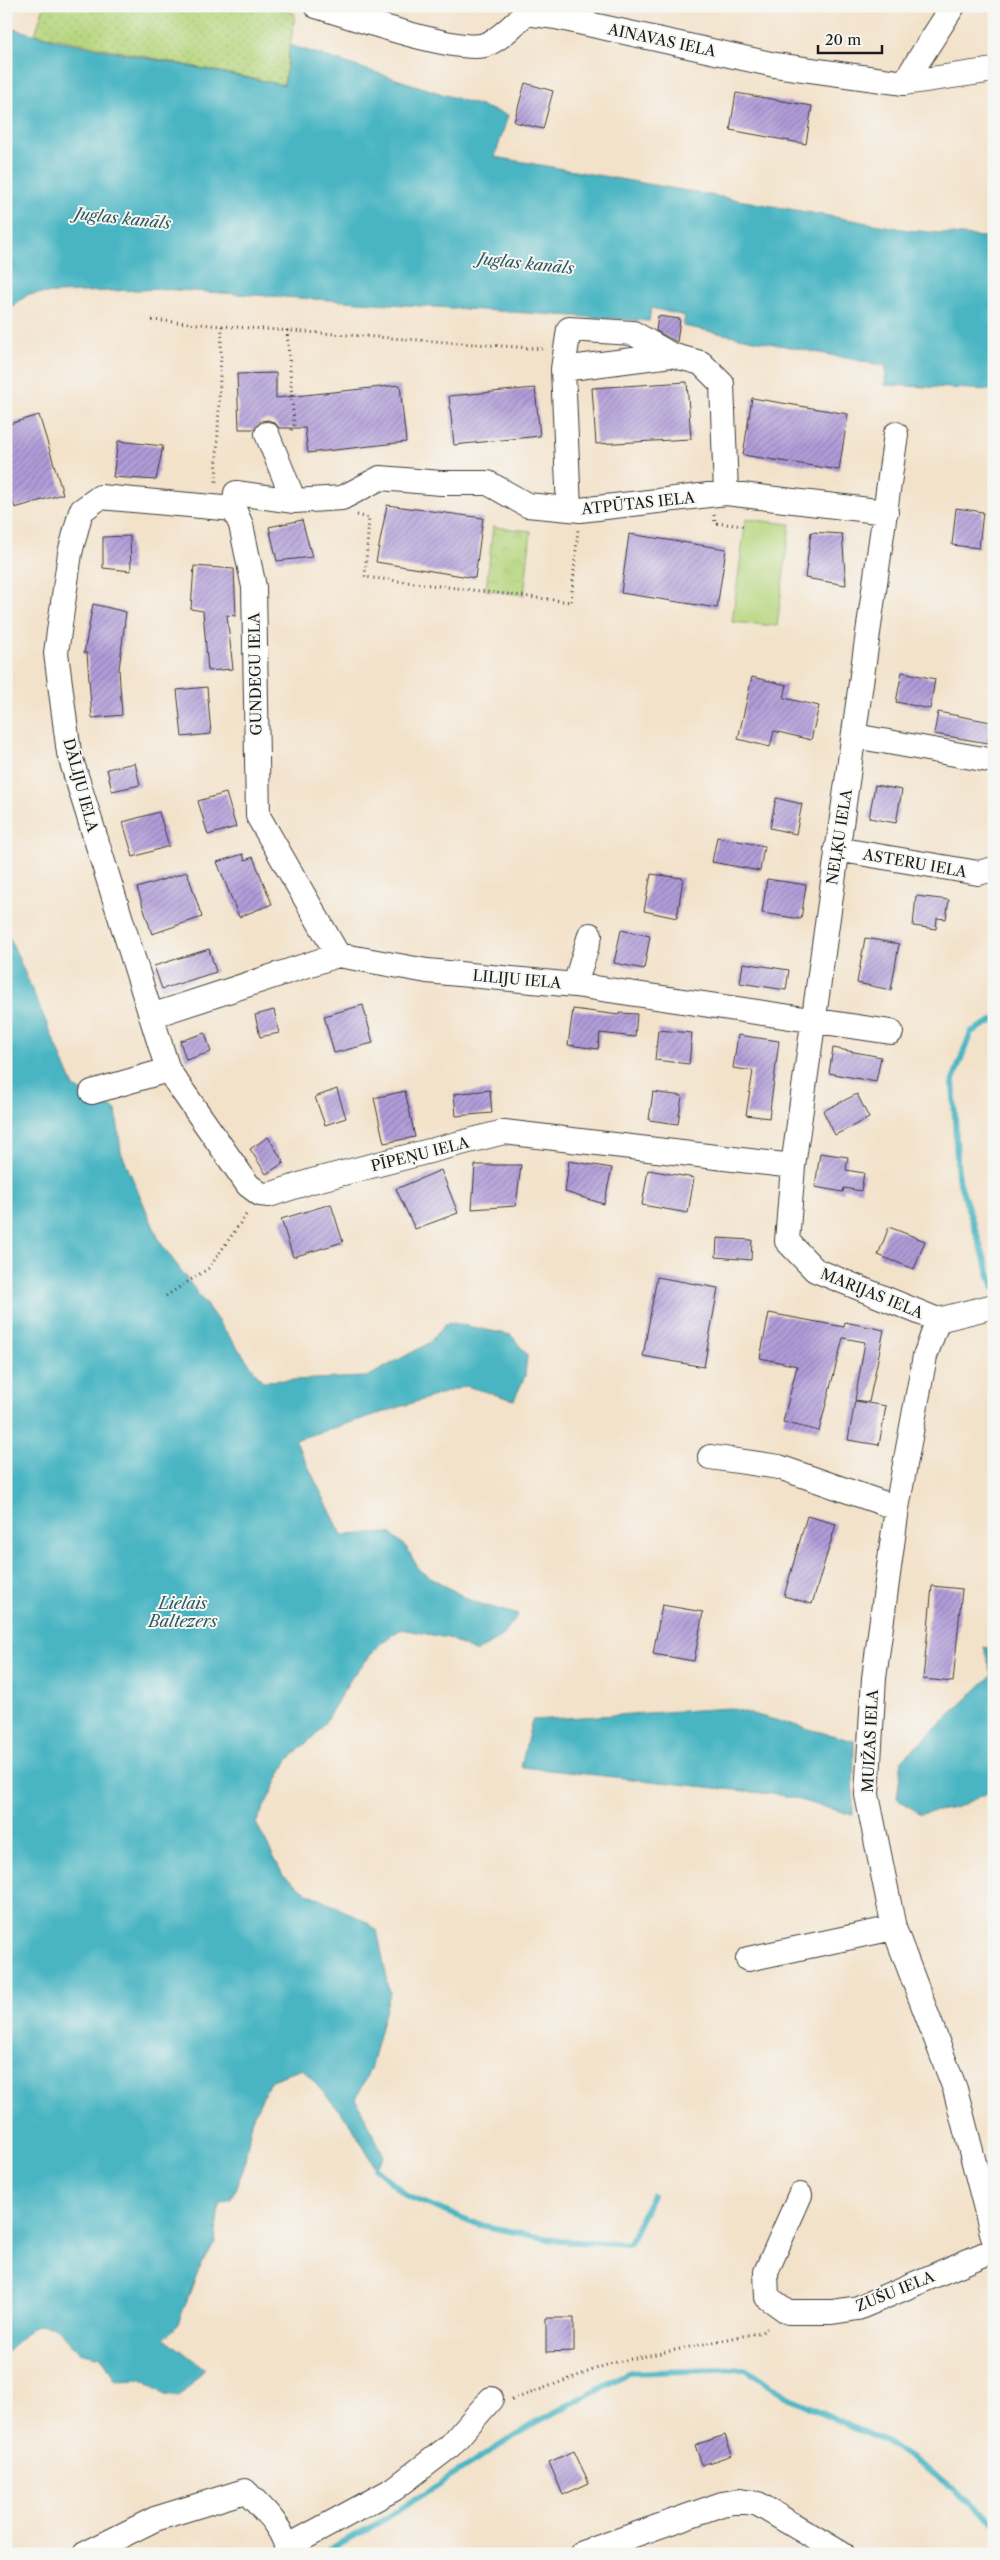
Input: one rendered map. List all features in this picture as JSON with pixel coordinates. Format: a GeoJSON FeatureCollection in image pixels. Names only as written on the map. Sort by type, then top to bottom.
{"type":"FeatureCollection","features":[{"type":"Feature","properties":{"kind":"street","name":"AINAVAS IELA"},"geometry":{"type":"LineString","coordinates":[[316,6],[456,46],[486,45],[506,32],[527,10],[775,65],[904,83],[994,70]]}},
{"type":"Feature","properties":{"kind":"street"},"geometry":{"type":"LineString","coordinates":[[904,83],[953,6]]}},
{"type":"Feature","properties":{"kind":"street"},"geometry":{"type":"LineString","coordinates":[[574,510],[565,360],[569,329],[633,333],[671,355],[701,363],[722,384],[726,493]]}},
{"type":"Feature","properties":{"kind":"street"},"geometry":{"type":"LineString","coordinates":[[565,360],[671,355]]}},
{"type":"Feature","properties":{"kind":"street"},"geometry":{"type":"LineString","coordinates":[[267,434],[294,501]]}},
{"type":"Feature","properties":{"kind":"street","name":"NEĻĶU IELA"},"geometry":{"type":"LineString","coordinates":[[786,1241],[793,1166],[836,849],[855,736],[896,434]]}},
{"type":"Feature","properties":{"kind":"street","name":"ATPŪTAS IELA"},"geometry":{"type":"LineString","coordinates":[[224,508],[236,493],[294,501],[342,498],[380,478],[441,483],[488,483],[527,505],[574,510],[726,493],[886,512]]}},
{"type":"Feature","properties":{"kind":"street","name":"DĀLIJU IELA"},"geometry":{"type":"LineString","coordinates":[[151,1016],[69,752],[56,652],[70,553],[82,511],[100,497],[224,508]]}},
{"type":"Feature","properties":{"kind":"street","name":"GUNDEGU IELA"},"geometry":{"type":"LineString","coordinates":[[224,508],[241,525],[254,587],[258,816],[338,955]]}},
{"type":"Feature","properties":{"kind":"street"},"geometry":{"type":"LineString","coordinates":[[855,736],[994,761]]}},
{"type":"Feature","properties":{"kind":"street","name":"ASTERU IELA"},"geometry":{"type":"LineString","coordinates":[[836,849],[978,874],[994,870]]}},
{"type":"Feature","properties":{"kind":"street"},"geometry":{"type":"LineString","coordinates":[[576,985],[590,935]]}},
{"type":"Feature","properties":{"kind":"street","name":"LILIJU IELA"},"geometry":{"type":"LineString","coordinates":[[151,1016],[338,955],[427,971],[576,985],[891,1032]]}},
{"type":"Feature","properties":{"kind":"street"},"geometry":{"type":"LineString","coordinates":[[151,1016],[168,1070],[248,1185],[260,1194]]}},
{"type":"Feature","properties":{"kind":"street"},"geometry":{"type":"LineString","coordinates":[[92,1092],[168,1070]]}},
{"type":"Feature","properties":{"kind":"street","name":"PĪPEŅU IELA"},"geometry":{"type":"LineString","coordinates":[[260,1194],[270,1195],[312,1181],[504,1132],[793,1166]]}},
{"type":"Feature","properties":{"kind":"street","name":"MARIJAS IELA"},"geometry":{"type":"LineString","coordinates":[[786,1241],[815,1270],[938,1320]]}},
{"type":"Feature","properties":{"kind":"street"},"geometry":{"type":"LineString","coordinates":[[938,1320],[994,1306]]}},
{"type":"Feature","properties":{"kind":"street","name":"MUIŽAS IELA"},"geometry":{"type":"LineString","coordinates":[[938,1320],[925,1356],[897,1508],[874,1678],[866,1794],[894,1928],[955,2089],[994,2240]]}},
{"type":"Feature","properties":{"kind":"street"},"geometry":{"type":"LineString","coordinates":[[710,1457],[779,1467],[897,1508]]}},
{"type":"Feature","properties":{"kind":"street"},"geometry":{"type":"LineString","coordinates":[[748,1959],[894,1928]]}},
{"type":"Feature","properties":{"kind":"street"},"geometry":{"type":"LineString","coordinates":[[788,2312],[767,2297],[766,2272],[800,2195]]}},
{"type":"Feature","properties":{"kind":"street","name":"ZUŠU IELA"},"geometry":{"type":"LineString","coordinates":[[788,2312],[832,2312],[858,2308],[994,2250]]}},
{"type":"Feature","properties":{"kind":"street"},"geometry":{"type":"LineString","coordinates":[[85,2554],[155,2519],[245,2491],[273,2520],[287,2550],[394,2489],[450,2446],[490,2399]]}},
{"type":"Feature","properties":{"kind":"street"},"geometry":{"type":"LineString","coordinates":[[583,2554],[722,2504],[740,2501],[758,2504],[842,2554]]}},
{"type":"Feature","properties":{"kind":"path"},"geometry":{"type":"LineString","coordinates":[[152,320],[497,344],[565,360]]}},
{"type":"Feature","properties":{"kind":"path"},"geometry":{"type":"LineString","coordinates":[[222,326],[224,508]]}},
{"type":"Feature","properties":{"kind":"path"},"geometry":{"type":"LineString","coordinates":[[287,330],[294,425]]}},
{"type":"Feature","properties":{"kind":"path"},"geometry":{"type":"LineString","coordinates":[[342,498],[345,513],[369,518],[365,577],[571,602],[574,510]]}},
{"type":"Feature","properties":{"kind":"path"},"geometry":{"type":"LineString","coordinates":[[166,1296],[209,1268],[260,1194]]}},
{"type":"Feature","properties":{"kind":"path"},"geometry":{"type":"LineString","coordinates":[[490,2399],[503,2404],[612,2363],[762,2332],[788,2312]]}},
{"type":"Feature","properties":{"kind":"green space"},"geometry":{"type":"Polygon","coordinates":[[[44,6],[276,6],[295,14],[284,85],[35,34],[44,6]]]}},
{"type":"Feature","properties":{"kind":"green space"},"geometry":{"type":"Polygon","coordinates":[[[746,519],[790,524],[777,626],[732,622],[746,519]]]}},
{"type":"Feature","properties":{"kind":"green space"},"geometry":{"type":"Polygon","coordinates":[[[493,527],[531,531],[524,595],[486,590],[493,527]]]}},
{"type":"Feature","properties":{"kind":"water","name":"Juglas kanāls"},"geometry":{"type":"Polygon","coordinates":[[[6,27],[60,41],[284,85],[290,45],[508,115],[495,157],[908,230],[994,238],[994,390],[885,385],[886,366],[683,326],[685,316],[651,308],[649,321],[162,289],[29,294],[6,311],[6,27]]]}},
{"type":"Feature","properties":{"kind":"water","name":"Lielais Baltezers"},"geometry":{"type":"Polygon","coordinates":[[[6,929],[74,1087],[116,1110],[121,1152],[160,1242],[262,1381],[367,1377],[429,1343],[448,1322],[511,1335],[527,1355],[525,1376],[514,1400],[466,1386],[295,1440],[342,1535],[390,1533],[406,1547],[420,1571],[471,1601],[518,1615],[501,1637],[476,1652],[448,1638],[401,1629],[381,1643],[352,1677],[320,1730],[287,1761],[256,1823],[283,1875],[308,1893],[365,1921],[377,1930],[390,1993],[370,2069],[356,2099],[384,2156],[376,2169],[350,2123],[303,2069],[271,2080],[253,2116],[243,2170],[231,2199],[219,2204],[215,2243],[200,2266],[177,2326],[165,2338],[205,2369],[179,2397],[165,2395],[142,2380],[116,2381],[102,2357],[79,2352],[54,2326],[35,2325],[6,2353],[6,929]]]}},
{"type":"Feature","properties":{"kind":"water"},"geometry":{"type":"Polygon","coordinates":[[[984,1647],[994,1649],[994,1790],[955,1808],[920,1814],[897,1798],[902,1760],[992,1675],[984,1647]]]}},
{"type":"Feature","properties":{"kind":"water"},"geometry":{"type":"Polygon","coordinates":[[[730,1708],[854,1741],[853,1815],[781,1795],[521,1767],[532,1720],[730,1708]]]}},
{"type":"Feature","properties":{"kind":"building"},"geometry":{"type":"Polygon","coordinates":[[[525,83],[553,91],[543,129],[514,122],[525,83]]]}},
{"type":"Feature","properties":{"kind":"building"},"geometry":{"type":"Polygon","coordinates":[[[736,93],[812,106],[806,144],[730,130],[736,93]]]}},
{"type":"Feature","properties":{"kind":"building"},"geometry":{"type":"Polygon","coordinates":[[[658,316],[680,319],[677,342],[656,331],[658,316]]]}},
{"type":"Feature","properties":{"kind":"building"},"geometry":{"type":"Polygon","coordinates":[[[276,373],[276,398],[400,385],[406,442],[308,453],[305,428],[279,428],[275,423],[268,420],[261,421],[255,429],[239,429],[237,374],[276,373]]]}},
{"type":"Feature","properties":{"kind":"building"},"geometry":{"type":"Polygon","coordinates":[[[687,382],[691,439],[596,444],[592,388],[687,382]]]}},
{"type":"Feature","properties":{"kind":"building"},"geometry":{"type":"Polygon","coordinates":[[[535,388],[540,436],[454,445],[449,396],[535,388]]]}},
{"type":"Feature","properties":{"kind":"building"},"geometry":{"type":"Polygon","coordinates":[[[752,398],[848,414],[839,470],[743,455],[752,398]]]}},
{"type":"Feature","properties":{"kind":"building"},"geometry":{"type":"Polygon","coordinates":[[[39,415],[63,494],[15,508],[6,481],[6,425],[39,415]]]}},
{"type":"Feature","properties":{"kind":"building"},"geometry":{"type":"Polygon","coordinates":[[[118,441],[163,446],[156,480],[113,477],[118,441]]]}},
{"type":"Feature","properties":{"kind":"building"},"geometry":{"type":"Polygon","coordinates":[[[387,505],[483,518],[475,578],[376,562],[387,505]]]}},
{"type":"Feature","properties":{"kind":"building"},"geometry":{"type":"Polygon","coordinates":[[[956,508],[983,512],[979,548],[952,545],[956,508]]]}},
{"type":"Feature","properties":{"kind":"building"},"geometry":{"type":"Polygon","coordinates":[[[302,520],[312,557],[277,561],[269,527],[302,520]]]}},
{"type":"Feature","properties":{"kind":"building"},"geometry":{"type":"Polygon","coordinates":[[[811,532],[842,534],[846,585],[805,578],[811,532]]]}},
{"type":"Feature","properties":{"kind":"building"},"geometry":{"type":"Polygon","coordinates":[[[629,534],[726,549],[717,608],[621,593],[629,534]]]}},
{"type":"Feature","properties":{"kind":"building"},"geometry":{"type":"Polygon","coordinates":[[[130,536],[131,571],[103,568],[103,537],[130,536]]]}},
{"type":"Feature","properties":{"kind":"building"},"geometry":{"type":"Polygon","coordinates":[[[194,566],[234,569],[236,616],[227,615],[233,669],[208,671],[203,611],[191,609],[194,566]]]}},
{"type":"Feature","properties":{"kind":"building"},"geometry":{"type":"Polygon","coordinates":[[[93,604],[126,612],[119,669],[122,715],[92,718],[87,653],[84,653],[93,604]]]}},
{"type":"Feature","properties":{"kind":"building"},"geometry":{"type":"Polygon","coordinates":[[[902,672],[935,679],[930,709],[896,702],[902,672]]]}},
{"type":"Feature","properties":{"kind":"building"},"geometry":{"type":"Polygon","coordinates":[[[752,677],[787,685],[784,698],[819,706],[811,740],[774,731],[770,747],[738,739],[752,677]]]}},
{"type":"Feature","properties":{"kind":"building"},"geometry":{"type":"Polygon","coordinates":[[[207,687],[211,734],[182,737],[177,690],[207,687]]]}},
{"type":"Feature","properties":{"kind":"building"},"geometry":{"type":"Polygon","coordinates":[[[938,712],[991,722],[988,743],[934,734],[938,712]]]}},
{"type":"Feature","properties":{"kind":"building"},"geometry":{"type":"Polygon","coordinates":[[[135,763],[140,785],[112,791],[107,769],[135,763]]]}},
{"type":"Feature","properties":{"kind":"building"},"geometry":{"type":"Polygon","coordinates":[[[875,785],[902,790],[896,823],[869,818],[875,785]]]}},
{"type":"Feature","properties":{"kind":"building"},"geometry":{"type":"Polygon","coordinates":[[[226,793],[236,827],[208,835],[198,801],[226,793]]]}},
{"type":"Feature","properties":{"kind":"building"},"geometry":{"type":"Polygon","coordinates":[[[776,798],[802,804],[796,834],[770,828],[776,798]]]}},
{"type":"Feature","properties":{"kind":"building"},"geometry":{"type":"Polygon","coordinates":[[[159,812],[169,846],[133,857],[123,822],[159,812]]]}},
{"type":"Feature","properties":{"kind":"building"},"geometry":{"type":"Polygon","coordinates":[[[717,837],[764,846],[760,871],[712,862],[717,837]]]}},
{"type":"Feature","properties":{"kind":"building"},"geometry":{"type":"Polygon","coordinates":[[[243,854],[245,860],[253,857],[272,904],[239,917],[217,862],[243,854]]]}},
{"type":"Feature","properties":{"kind":"building"},"geometry":{"type":"Polygon","coordinates":[[[187,872],[202,917],[152,934],[137,888],[187,872]]]}},
{"type":"Feature","properties":{"kind":"building"},"geometry":{"type":"Polygon","coordinates":[[[651,874],[683,878],[677,918],[644,911],[651,874]]]}},
{"type":"Feature","properties":{"kind":"building"},"geometry":{"type":"Polygon","coordinates":[[[767,879],[806,885],[801,919],[762,913],[767,879]]]}},
{"type":"Feature","properties":{"kind":"building"},"geometry":{"type":"Polygon","coordinates":[[[916,896],[949,900],[946,919],[937,918],[936,929],[913,926],[916,896]]]}},
{"type":"Feature","properties":{"kind":"building"},"geometry":{"type":"Polygon","coordinates":[[[621,930],[650,936],[644,969],[614,963],[621,930]]]}},
{"type":"Feature","properties":{"kind":"building"},"geometry":{"type":"Polygon","coordinates":[[[865,938],[899,944],[891,990],[857,983],[865,938]]]}},
{"type":"Feature","properties":{"kind":"building"},"geometry":{"type":"Polygon","coordinates":[[[209,949],[216,972],[162,989],[154,966],[209,949]]]}},
{"type":"Feature","properties":{"kind":"building"},"geometry":{"type":"Polygon","coordinates":[[[743,963],[789,970],[786,990],[740,983],[743,963]]]}},
{"type":"Feature","properties":{"kind":"building"},"geometry":{"type":"Polygon","coordinates":[[[363,1005],[373,1043],[334,1053],[324,1016],[363,1005]]]}},
{"type":"Feature","properties":{"kind":"building"},"geometry":{"type":"Polygon","coordinates":[[[573,1009],[619,1015],[619,1013],[637,1014],[635,1037],[600,1033],[598,1049],[568,1045],[573,1009]]]}},
{"type":"Feature","properties":{"kind":"building"},"geometry":{"type":"Polygon","coordinates":[[[274,1010],[279,1033],[260,1037],[255,1015],[274,1010]]]}},
{"type":"Feature","properties":{"kind":"building"},"geometry":{"type":"Polygon","coordinates":[[[658,1030],[692,1033],[689,1064],[655,1060],[658,1030]]]}},
{"type":"Feature","properties":{"kind":"building"},"geometry":{"type":"Polygon","coordinates":[[[205,1033],[211,1052],[186,1060],[180,1041],[205,1033]]]}},
{"type":"Feature","properties":{"kind":"building"},"geometry":{"type":"Polygon","coordinates":[[[738,1035],[779,1041],[769,1118],[746,1115],[753,1071],[733,1068],[738,1035]]]}},
{"type":"Feature","properties":{"kind":"building"},"geometry":{"type":"Polygon","coordinates":[[[833,1048],[881,1057],[876,1082],[829,1073],[833,1048]]]}},
{"type":"Feature","properties":{"kind":"building"},"geometry":{"type":"Polygon","coordinates":[[[337,1089],[346,1118],[325,1125],[315,1097],[337,1089]]]}},
{"type":"Feature","properties":{"kind":"building"},"geometry":{"type":"Polygon","coordinates":[[[490,1090],[492,1113],[456,1116],[454,1094],[490,1090]]]}},
{"type":"Feature","properties":{"kind":"building"},"geometry":{"type":"Polygon","coordinates":[[[405,1091],[415,1137],[384,1143],[374,1098],[405,1091]]]}},
{"type":"Feature","properties":{"kind":"building"},"geometry":{"type":"Polygon","coordinates":[[[653,1092],[682,1096],[678,1124],[649,1120],[653,1092]]]}},
{"type":"Feature","properties":{"kind":"building"},"geometry":{"type":"Polygon","coordinates":[[[857,1094],[869,1118],[835,1135],[823,1111],[857,1094]]]}},
{"type":"Feature","properties":{"kind":"building"},"geometry":{"type":"Polygon","coordinates":[[[268,1137],[284,1163],[266,1174],[250,1149],[268,1137]]]}},
{"type":"Feature","properties":{"kind":"building"},"geometry":{"type":"Polygon","coordinates":[[[820,1153],[848,1157],[846,1170],[864,1173],[861,1191],[844,1188],[843,1192],[815,1187],[820,1153]]]}},
{"type":"Feature","properties":{"kind":"building"},"geometry":{"type":"Polygon","coordinates":[[[569,1161],[612,1168],[604,1204],[565,1192],[569,1161]]]}},
{"type":"Feature","properties":{"kind":"building"},"geometry":{"type":"Polygon","coordinates":[[[475,1165],[521,1165],[516,1206],[472,1209],[475,1165]]]}},
{"type":"Feature","properties":{"kind":"building"},"geometry":{"type":"Polygon","coordinates":[[[441,1170],[458,1213],[415,1229],[396,1189],[441,1170]]]}},
{"type":"Feature","properties":{"kind":"building"},"geometry":{"type":"Polygon","coordinates":[[[648,1170],[694,1178],[688,1213],[642,1205],[648,1170]]]}},
{"type":"Feature","properties":{"kind":"building"},"geometry":{"type":"Polygon","coordinates":[[[331,1204],[343,1242],[293,1257],[281,1219],[331,1204]]]}},
{"type":"Feature","properties":{"kind":"building"},"geometry":{"type":"Polygon","coordinates":[[[889,1227],[925,1241],[914,1269],[878,1255],[889,1227]]]}},
{"type":"Feature","properties":{"kind":"building"},"geometry":{"type":"Polygon","coordinates":[[[717,1238],[752,1240],[751,1260],[716,1257],[717,1238]]]}},
{"type":"Feature","properties":{"kind":"building"},"geometry":{"type":"Polygon","coordinates":[[[657,1277],[718,1288],[704,1367],[643,1356],[657,1277]]]}},
{"type":"Feature","properties":{"kind":"building"},"geometry":{"type":"Polygon","coordinates":[[[769,1313],[844,1327],[845,1322],[884,1330],[869,1402],[855,1400],[865,1342],[843,1338],[819,1431],[783,1422],[797,1366],[760,1358],[769,1313]]]}},
{"type":"Feature","properties":{"kind":"building"},"geometry":{"type":"Polygon","coordinates":[[[855,1401],[886,1406],[879,1445],[848,1440],[855,1401]]]}},
{"type":"Feature","properties":{"kind":"building"},"geometry":{"type":"Polygon","coordinates":[[[807,1516],[836,1524],[812,1604],[784,1596],[807,1516]]]}},
{"type":"Feature","properties":{"kind":"building"},"geometry":{"type":"Polygon","coordinates":[[[932,1586],[962,1589],[953,1682],[923,1679],[932,1586]]]}},
{"type":"Feature","properties":{"kind":"building"},"geometry":{"type":"Polygon","coordinates":[[[662,1605],[703,1612],[694,1661],[653,1654],[662,1605]]]}},
{"type":"Feature","properties":{"kind":"building"},"geometry":{"type":"Polygon","coordinates":[[[546,2318],[574,2318],[574,2351],[546,2352],[546,2318]]]}},
{"type":"Feature","properties":{"kind":"building"},"geometry":{"type":"Polygon","coordinates":[[[725,2435],[732,2455],[702,2465],[695,2445],[725,2435]]]}},
{"type":"Feature","properties":{"kind":"building"},"geometry":{"type":"Polygon","coordinates":[[[574,2451],[589,2483],[563,2495],[549,2462],[574,2451]]]}},
{"type":"Feature","properties":{"kind":"waterway"},"geometry":{"type":"LineString","coordinates":[[994,1020],[971,1032],[953,1080],[958,1177],[994,1288]]}},
{"type":"Feature","properties":{"kind":"waterway"},"geometry":{"type":"LineString","coordinates":[[376,2169],[407,2196],[480,2225],[559,2241],[629,2245],[652,2195]]}},
{"type":"Feature","properties":{"kind":"waterway"},"geometry":{"type":"LineString","coordinates":[[327,2554],[327,2550],[377,2524],[535,2423],[628,2373],[746,2369],[786,2396],[888,2443],[938,2477],[994,2522]]}}]}
